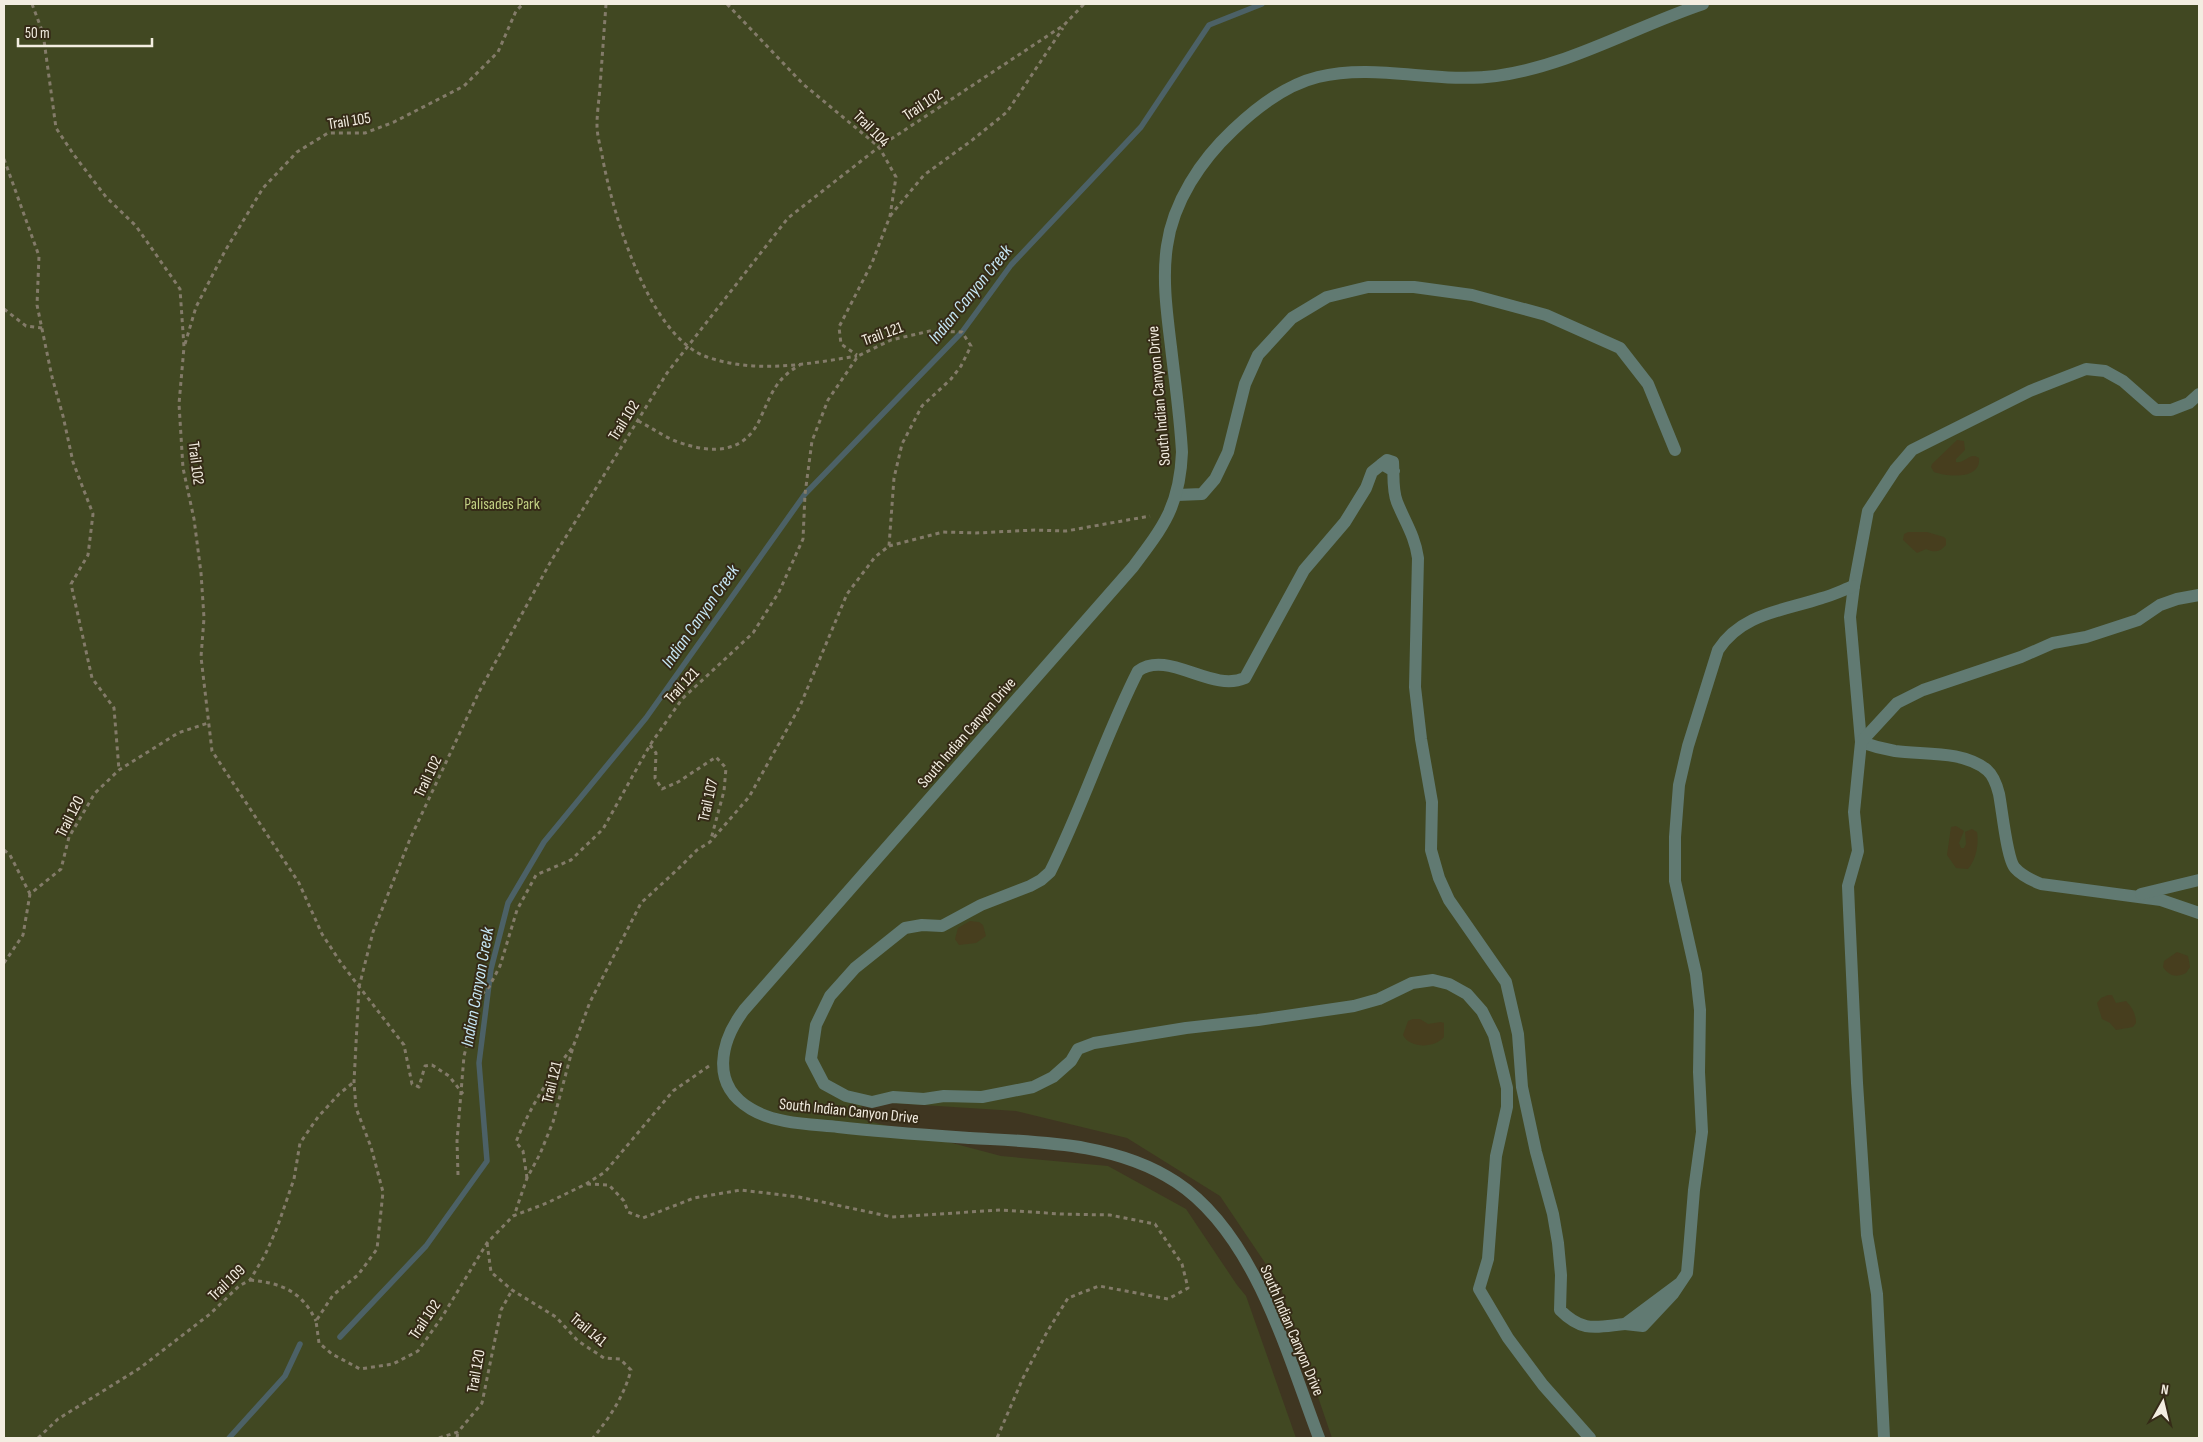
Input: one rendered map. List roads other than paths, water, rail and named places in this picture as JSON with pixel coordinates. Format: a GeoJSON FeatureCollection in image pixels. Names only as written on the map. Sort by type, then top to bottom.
{"type":"FeatureCollection","features":[{"type":"Feature","properties":{"kind":"street","name":"South Indian Canyon Drive"},"geometry":{"type":"LineString","coordinates":[[1319,1438],[1267,1303],[1250,1267],[1225,1230],[1208,1211],[1174,1180],[1148,1166],[1125,1157],[1088,1149],[1033,1142],[854,1129],[770,1118],[752,1110],[732,1094],[726,1081],[722,1057],[725,1043],[735,1022],[744,1010],[1133,567],[1162,529],[1177,495],[1182,452],[1165,290],[1166,247],[1182,198],[1203,164],[1222,140],[1249,115],[1275,96],[1318,77],[1370,73],[1459,78],[1511,74],[1547,65],[1585,51],[1661,18],[1703,4]]}},
{"type":"Feature","properties":{"kind":"street"},"geometry":{"type":"LineString","coordinates":[[1177,495],[1202,494],[1215,480],[1228,452],[1245,384],[1258,355],[1292,318],[1327,297],[1368,287],[1414,286],[1472,295],[1546,315],[1620,348],[1648,384],[1674,450]]}},
{"type":"Feature","properties":{"kind":"street"},"geometry":{"type":"LineString","coordinates":[[1884,1438],[1877,1294],[1867,1235],[1857,1093],[1848,886],[1858,851],[1854,812],[1862,742],[1850,617],[1868,511],[1912,450],[2030,391],[2086,369],[2105,371],[2122,381],[2156,410],[2171,410],[2189,403],[2199,394]]}},
{"type":"Feature","properties":{"kind":"street"},"geometry":{"type":"LineString","coordinates":[[1590,1438],[1537,1377],[1508,1338],[1479,1289],[1488,1259],[1496,1156],[1507,1107],[1507,1088],[1494,1035],[1482,1011],[1467,994],[1449,984],[1433,980],[1412,983],[1379,999],[1354,1006],[1094,1042],[1078,1049],[1071,1061],[1053,1077],[1033,1087],[982,1096],[944,1096],[924,1099],[893,1097],[872,1102],[846,1096],[824,1084],[810,1059],[816,1026],[830,996],[855,968],[905,928],[922,925],[942,926],[981,905],[1030,886],[1050,872],[1088,790],[1100,753],[1138,671],[1146,665],[1160,664],[1222,680],[1236,682],[1245,678],[1277,616],[1304,570],[1345,522],[1366,488],[1372,472],[1387,460],[1392,462],[1396,500],[1416,542],[1418,558],[1415,687],[1417,712],[1432,802],[1432,850],[1439,878],[1449,900],[1506,982],[1518,1034],[1522,1087],[1536,1152],[1553,1214],[1558,1243],[1561,1275],[1560,1310],[1572,1323],[1592,1328],[1625,1324],[1644,1326],[1673,1294],[1687,1273],[1694,1190],[1702,1132],[1698,1072],[1700,1010],[1696,974],[1675,881],[1675,837],[1679,785],[1688,746],[1718,650],[1727,636],[1742,625],[1772,612],[1822,598],[1854,586]]}},
{"type":"Feature","properties":{"kind":"street"},"geometry":{"type":"LineString","coordinates":[[1862,742],[1897,703],[1924,690],[2021,657],[2053,643],[2086,636],[2138,620],[2160,605],[2176,599],[2199,595]]}},
{"type":"Feature","properties":{"kind":"street"},"geometry":{"type":"LineString","coordinates":[[1862,742],[1895,751],[1938,754],[1966,760],[1988,771],[1996,784],[2004,814],[2008,851],[2014,867],[2026,878],[2041,884],[2161,900],[2199,913]]}},
{"type":"Feature","properties":{"kind":"street"},"geometry":{"type":"LineString","coordinates":[[2134,896],[2199,880]]}},
{"type":"Feature","properties":{"kind":"waterway","name":"Indian Canyon Creek"},"geometry":{"type":"LineString","coordinates":[[340,1337],[426,1246],[487,1161],[479,1063],[491,969],[508,903],[544,842],[646,718],[805,494],[962,332],[1011,265],[1141,127],[1209,25],[1262,4]]}},
{"type":"Feature","properties":{"kind":"waterway","name":"Indian Canyon Creek"},"geometry":{"type":"LineString","coordinates":[[229,1438],[285,1376],[300,1344]]}},
{"type":"Feature","properties":{"kind":"park label","name":"Palisades Park"},"geometry":{"type":"Point","coordinates":[502,503]}}]}
